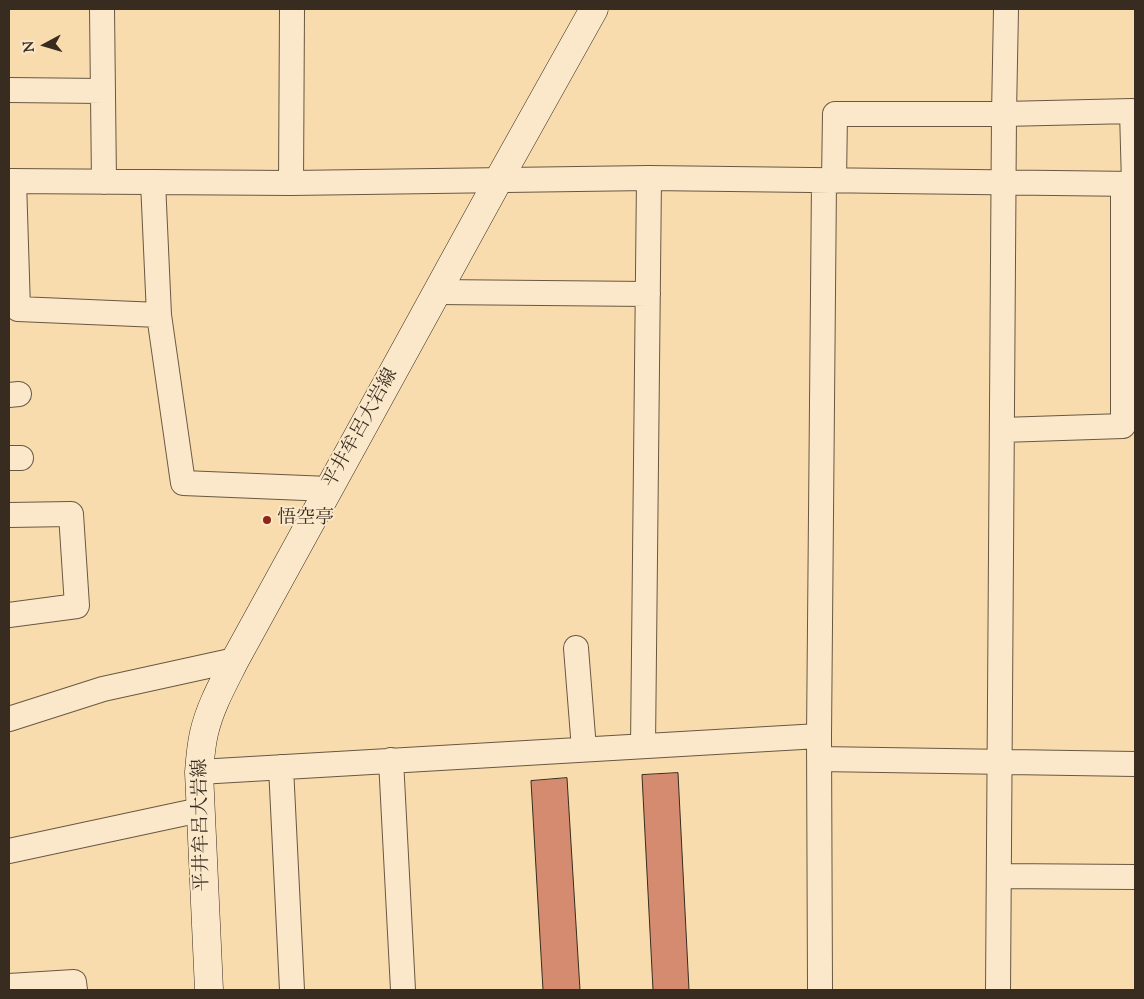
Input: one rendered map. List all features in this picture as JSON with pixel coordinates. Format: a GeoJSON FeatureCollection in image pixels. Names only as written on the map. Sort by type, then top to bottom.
{"type":"FeatureCollection","features":[{"type":"Feature","properties":{"kind":"main road","name":"平井牟呂大岩線"},"geometry":{"type":"LineString","coordinates":[[209,990],[199,772],[204,732],[212,706],[235,660],[594,9]]}},
{"type":"Feature","properties":{"kind":"street"},"geometry":{"type":"LineString","coordinates":[[102,9],[104,182]]}},
{"type":"Feature","properties":{"kind":"street"},"geometry":{"type":"LineString","coordinates":[[291,183],[292,9]]}},
{"type":"Feature","properties":{"kind":"street"},"geometry":{"type":"LineString","coordinates":[[998,990],[1006,9]]}},
{"type":"Feature","properties":{"kind":"street"},"geometry":{"type":"LineString","coordinates":[[9,90],[103,91]]}},
{"type":"Feature","properties":{"kind":"street"},"geometry":{"type":"LineString","coordinates":[[820,990],[819,736],[829,181],[836,114],[1004,114],[1132,111],[1123,426],[1002,430]]}},
{"type":"Feature","properties":{"kind":"street"},"geometry":{"type":"LineString","coordinates":[[643,746],[649,178]]}},
{"type":"Feature","properties":{"kind":"street"},"geometry":{"type":"LineString","coordinates":[[159,315],[18,309],[11,181],[291,183],[649,178],[1131,184]]}},
{"type":"Feature","properties":{"kind":"street"},"geometry":{"type":"LineString","coordinates":[[153,182],[159,315],[182,484],[329,489]]}},
{"type":"Feature","properties":{"kind":"street"},"geometry":{"type":"LineString","coordinates":[[437,292],[648,294]]}},
{"type":"Feature","properties":{"kind":"street"},"geometry":{"type":"LineString","coordinates":[[9,515],[71,514],[77,606],[9,615]]}},
{"type":"Feature","properties":{"kind":"street"},"geometry":{"type":"LineString","coordinates":[[576,648],[584,749]]}},
{"type":"Feature","properties":{"kind":"street"},"geometry":{"type":"LineString","coordinates":[[9,719],[103,689],[235,660]]}},
{"type":"Feature","properties":{"kind":"street"},"geometry":{"type":"LineString","coordinates":[[199,772],[819,736]]}},
{"type":"Feature","properties":{"kind":"street"},"geometry":{"type":"LineString","coordinates":[[819,759],[1135,764]]}},
{"type":"Feature","properties":{"kind":"street"},"geometry":{"type":"LineString","coordinates":[[391,760],[403,990]]}},
{"type":"Feature","properties":{"kind":"street"},"geometry":{"type":"LineString","coordinates":[[281,767],[292,990]]}},
{"type":"Feature","properties":{"kind":"street"},"geometry":{"type":"LineString","coordinates":[[9,852],[200,810]]}},
{"type":"Feature","properties":{"kind":"street"},"geometry":{"type":"LineString","coordinates":[[999,876],[1135,877]]}},
{"type":"Feature","properties":{"kind":"street"},"geometry":{"type":"LineString","coordinates":[[9,986],[74,982],[75,990]]}},
{"type":"Feature","properties":{"kind":"building"},"geometry":{"type":"Polygon","coordinates":[[[678,773],[689,990],[653,990],[642,775],[678,773]]]}},
{"type":"Feature","properties":{"kind":"building"},"geometry":{"type":"Polygon","coordinates":[[[567,778],[580,990],[543,990],[531,781],[567,778]]]}},
{"type":"Feature","properties":{"kind":"place","name":"悟空亭"},"geometry":{"type":"Point","coordinates":[267,520]}}]}
